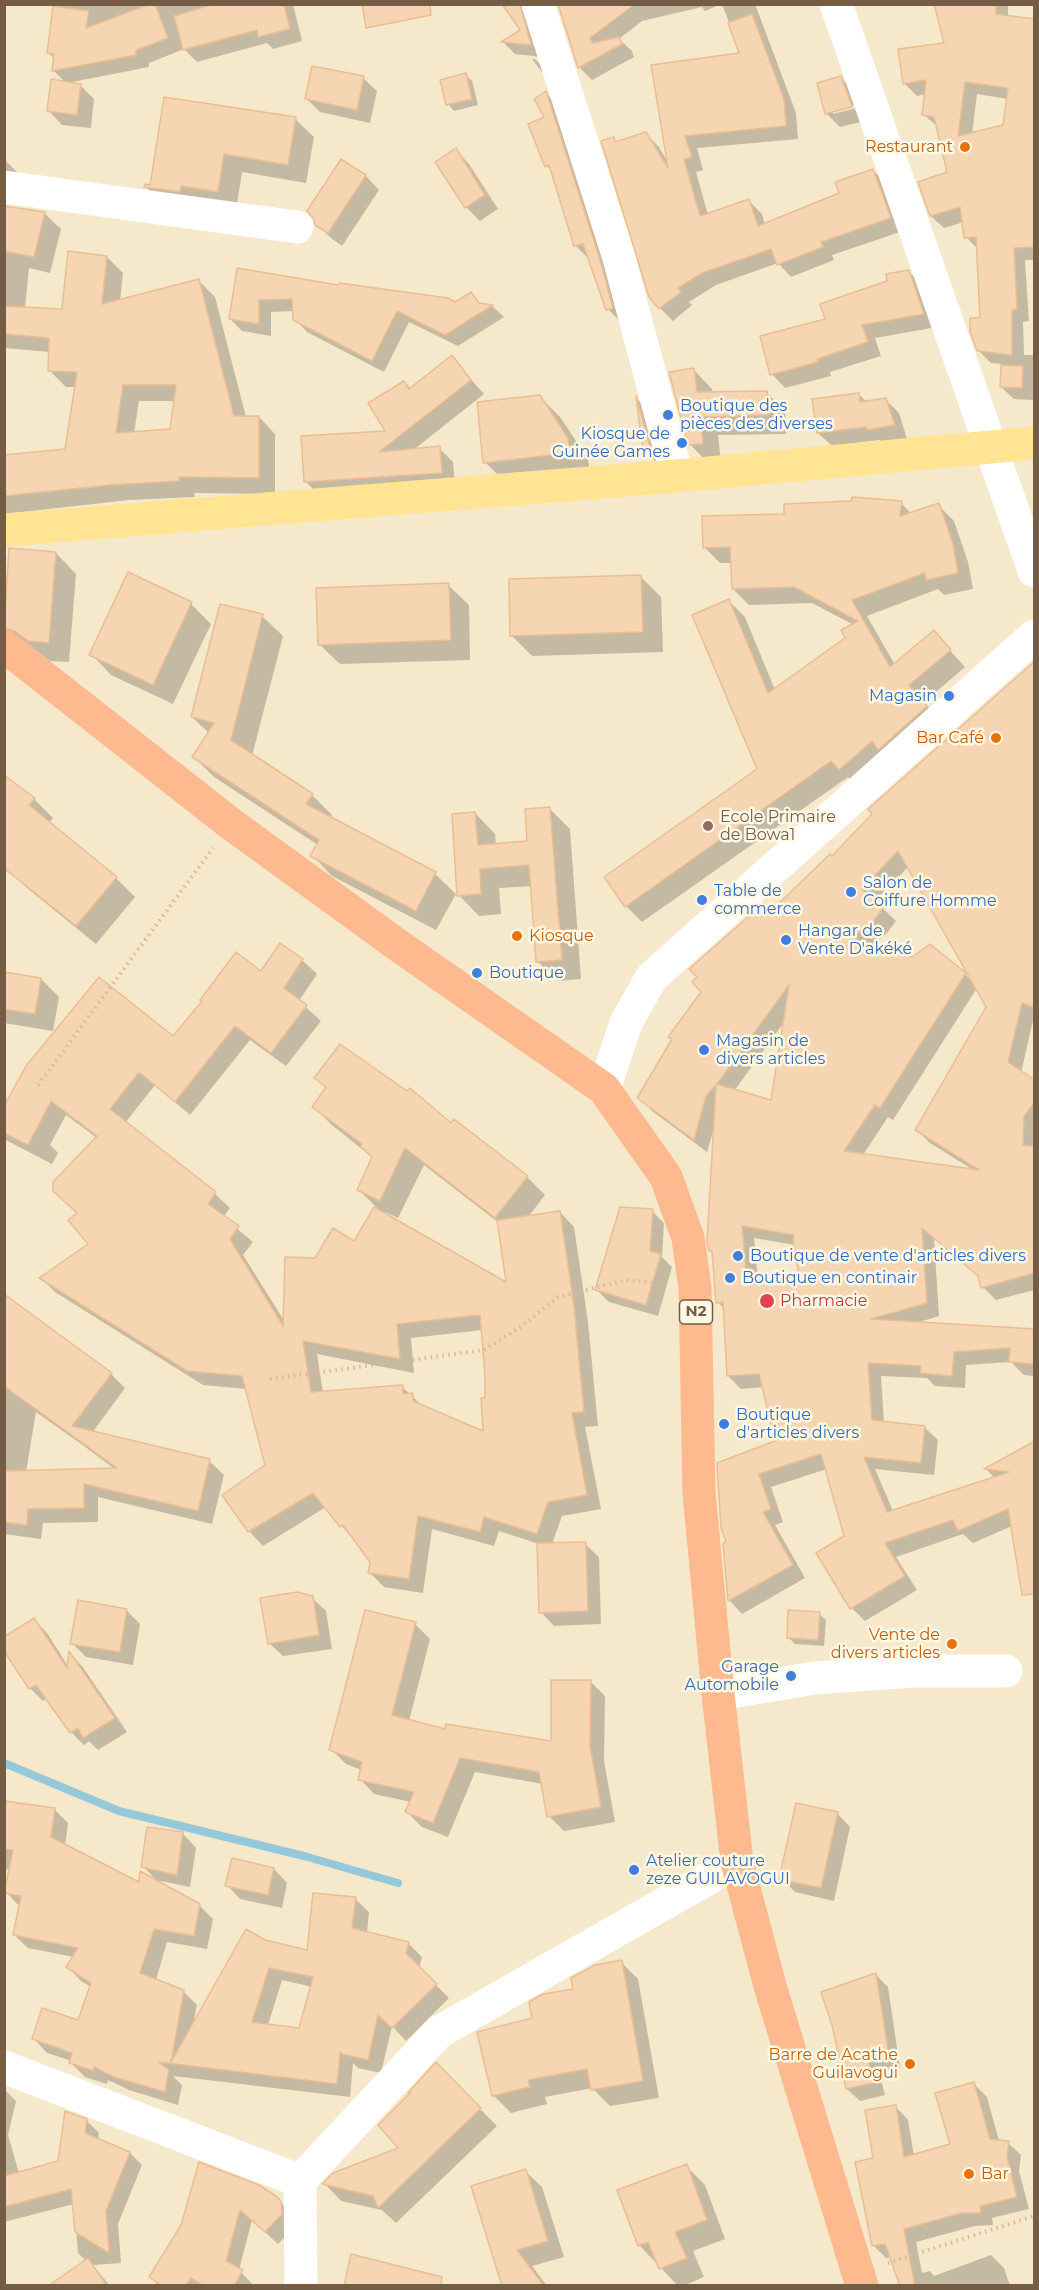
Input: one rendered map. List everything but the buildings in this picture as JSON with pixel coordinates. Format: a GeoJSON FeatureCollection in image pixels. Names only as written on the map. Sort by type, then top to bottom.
{"type":"FeatureCollection","features":[{"type":"Feature","properties":{"kind":"highway","name":"N2"},"geometry":{"type":"LineString","coordinates":[[4,646],[231,824],[399,946],[604,1089],[666,1176],[688,1238],[695,1288],[699,1493],[737,1862],[770,1986],[860,2279]]}},
{"type":"Feature","properties":{"kind":"main road"},"geometry":{"type":"LineString","coordinates":[[4,530],[677,476],[1035,443]]}},
{"type":"Feature","properties":{"kind":"street"},"geometry":{"type":"LineString","coordinates":[[538,4],[619,258],[677,476]]}},
{"type":"Feature","properties":{"kind":"street"},"geometry":{"type":"LineString","coordinates":[[836,4],[1035,571]]}},
{"type":"Feature","properties":{"kind":"street"},"geometry":{"type":"LineString","coordinates":[[4,187],[297,226]]}},
{"type":"Feature","properties":{"kind":"street"},"geometry":{"type":"LineString","coordinates":[[604,1089],[626,1023],[651,978],[1035,636]]}},
{"type":"Feature","properties":{"kind":"street"},"geometry":{"type":"LineString","coordinates":[[718,1694],[815,1678],[913,1671],[1006,1671]]}},
{"type":"Feature","properties":{"kind":"street"},"geometry":{"type":"LineString","coordinates":[[301,2286],[300,2181],[439,2032],[737,1862]]}},
{"type":"Feature","properties":{"kind":"street"},"geometry":{"type":"LineString","coordinates":[[4,2067],[300,2181]]}},
{"type":"Feature","properties":{"kind":"path"},"geometry":{"type":"LineString","coordinates":[[38,1085],[231,824]]}},
{"type":"Feature","properties":{"kind":"path"},"geometry":{"type":"LineString","coordinates":[[270,1379],[484,1350],[522,1326],[558,1297],[626,1280],[695,1288]]}},
{"type":"Feature","properties":{"kind":"path"},"geometry":{"type":"LineString","coordinates":[[860,2279],[1035,2216]]}},
{"type":"Feature","properties":{"kind":"shaded area"},"geometry":{"type":"Polygon","coordinates":[[[5,5],[1034,5],[1034,2285],[5,2285],[5,5]]]}},
{"type":"Feature","properties":{"kind":"waterway"},"geometry":{"type":"LineString","coordinates":[[4,1763],[119,1811],[304,1856],[398,1883]]}},
{"type":"Feature","properties":{"kind":"place","name":"Restaurant"},"geometry":{"type":"Point","coordinates":[965,147]}},
{"type":"Feature","properties":{"kind":"place","name":"Boutique des pièces des diverses"},"geometry":{"type":"Point","coordinates":[668,415]}},
{"type":"Feature","properties":{"kind":"place","name":"Kiosque de Guinée Games"},"geometry":{"type":"Point","coordinates":[682,443]}},
{"type":"Feature","properties":{"kind":"place","name":"Magasin"},"geometry":{"type":"Point","coordinates":[949,696]}},
{"type":"Feature","properties":{"kind":"place","name":"Bar Café"},"geometry":{"type":"Point","coordinates":[996,738]}},
{"type":"Feature","properties":{"kind":"place","name":"Ecole Primaire de Bowa1"},"geometry":{"type":"Point","coordinates":[708,826]}},
{"type":"Feature","properties":{"kind":"place","name":"Salon de Coiffure Homme"},"geometry":{"type":"Point","coordinates":[851,892]}},
{"type":"Feature","properties":{"kind":"place","name":"Table de commerce"},"geometry":{"type":"Point","coordinates":[702,900]}},
{"type":"Feature","properties":{"kind":"place","name":"Kiosque"},"geometry":{"type":"Point","coordinates":[517,936]}},
{"type":"Feature","properties":{"kind":"place","name":"Hangar de Vente D'akéké"},"geometry":{"type":"Point","coordinates":[786,940]}},
{"type":"Feature","properties":{"kind":"place","name":"Boutique"},"geometry":{"type":"Point","coordinates":[477,973]}},
{"type":"Feature","properties":{"kind":"place","name":"Magasin de divers articles"},"geometry":{"type":"Point","coordinates":[704,1050]}},
{"type":"Feature","properties":{"kind":"place","name":"Boutique de vente d'articles divers"},"geometry":{"type":"Point","coordinates":[738,1256]}},
{"type":"Feature","properties":{"kind":"place","name":"Boutique en continair"},"geometry":{"type":"Point","coordinates":[730,1278]}},
{"type":"Feature","properties":{"kind":"place","name":"Pharmacie"},"geometry":{"type":"Point","coordinates":[767,1301]}},
{"type":"Feature","properties":{"kind":"place","name":"Boutique d'articles divers"},"geometry":{"type":"Point","coordinates":[724,1424]}},
{"type":"Feature","properties":{"kind":"place","name":"Vente de divers articles"},"geometry":{"type":"Point","coordinates":[952,1644]}},
{"type":"Feature","properties":{"kind":"place","name":"Garage Automobile"},"geometry":{"type":"Point","coordinates":[791,1676]}},
{"type":"Feature","properties":{"kind":"place","name":"Atelier couture zeze GUILAVOGUI"},"geometry":{"type":"Point","coordinates":[634,1870]}},
{"type":"Feature","properties":{"kind":"place","name":"Barre de Acathe Guilavogui"},"geometry":{"type":"Point","coordinates":[910,2064]}},
{"type":"Feature","properties":{"kind":"place","name":"Bar"},"geometry":{"type":"Point","coordinates":[969,2174]}}]}
